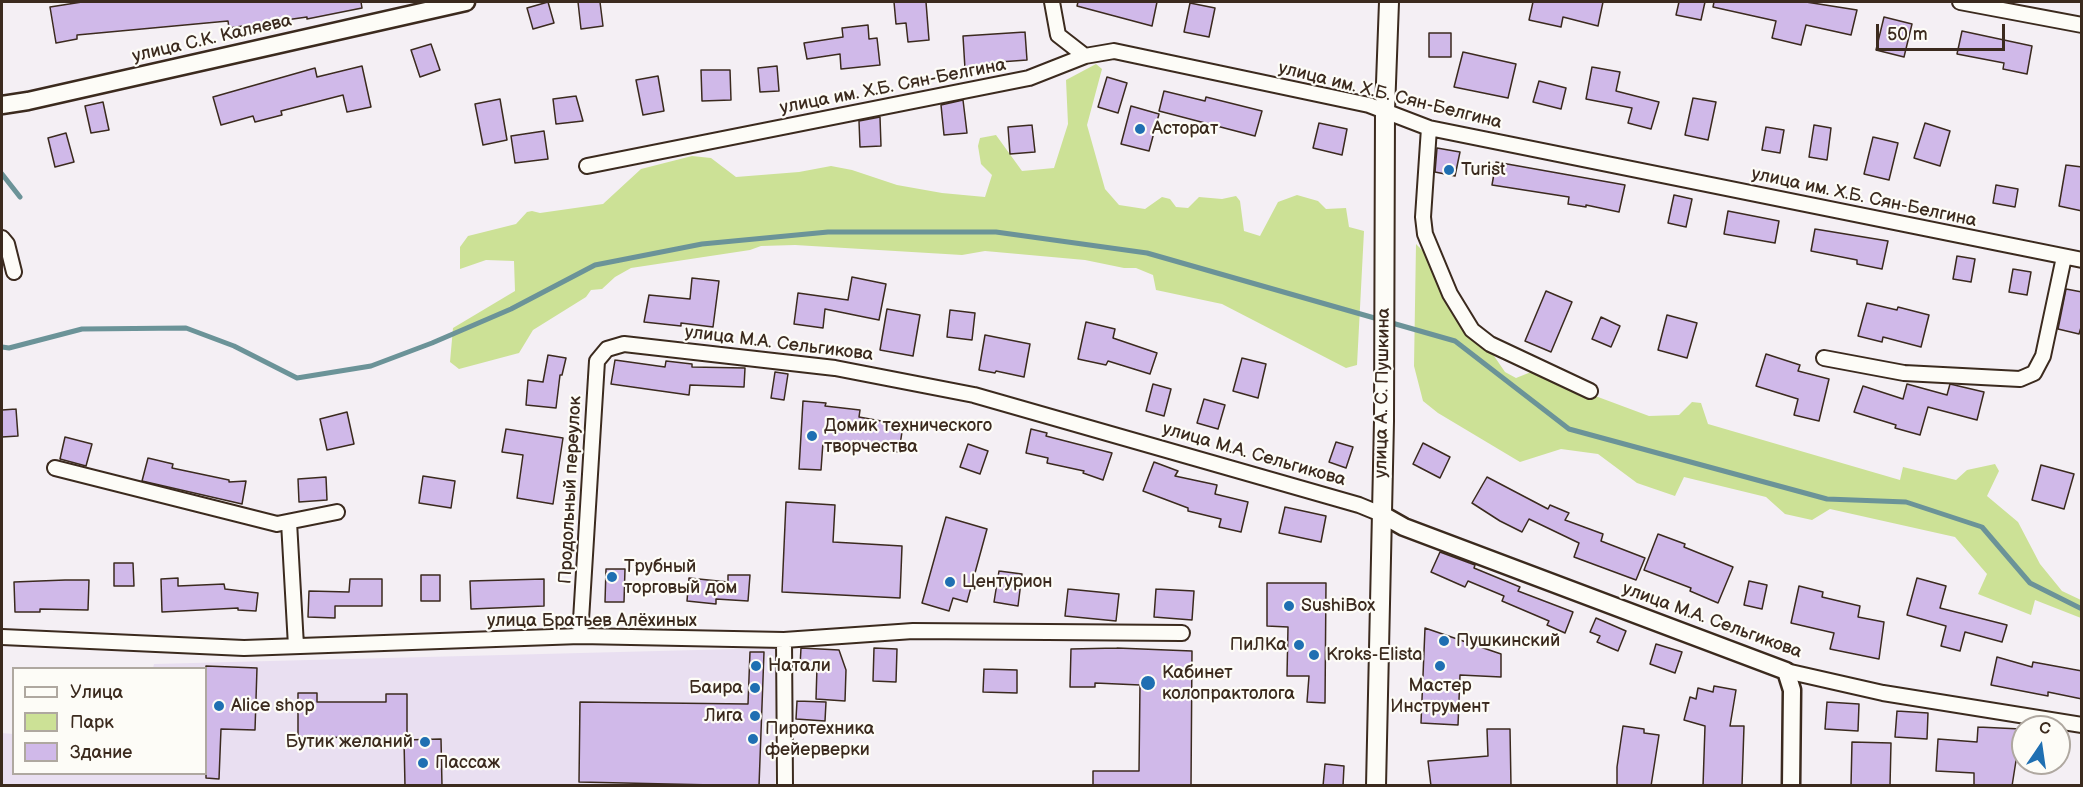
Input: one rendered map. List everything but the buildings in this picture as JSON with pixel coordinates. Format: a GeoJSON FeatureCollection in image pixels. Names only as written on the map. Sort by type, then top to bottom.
{"type":"FeatureCollection","features":[{"type":"Feature","properties":{"kind":"main road","name":"улица А. С. Пушкина"},"geometry":{"type":"LineString","coordinates":[[1376,786],[1384,421],[1385,110],[1389,2]]}},
{"type":"Feature","properties":{"kind":"street","name":"улица С.К. Каляева"},"geometry":{"type":"LineString","coordinates":[[2,105],[39,99],[465,2]]}},
{"type":"Feature","properties":{"kind":"street"},"geometry":{"type":"LineString","coordinates":[[1052,2],[1058,35],[1085,56]]}},
{"type":"Feature","properties":{"kind":"street"},"geometry":{"type":"LineString","coordinates":[[1960,2],[2082,25]]}},
{"type":"Feature","properties":{"kind":"street","name":"улица им. Х.Б. Сян-Белгина"},"geometry":{"type":"LineString","coordinates":[[587,166],[1029,78],[1085,56],[1114,51],[1369,105],[1429,128],[2082,260]]}},
{"type":"Feature","properties":{"kind":"street"},"geometry":{"type":"LineString","coordinates":[[1429,128],[1423,217],[1425,234],[1450,294],[1472,330],[1490,344],[1590,391]]}},
{"type":"Feature","properties":{"kind":"street"},"geometry":{"type":"LineString","coordinates":[[2,238],[7,244],[14,272]]}},
{"type":"Feature","properties":{"kind":"street"},"geometry":{"type":"LineString","coordinates":[[1824,358],[1904,373],[2020,379],[2034,373],[2043,356],[2064,257]]}},
{"type":"Feature","properties":{"kind":"street","name":"улица М.А. Сельгикова"},"geometry":{"type":"LineString","coordinates":[[607,348],[624,344],[835,368],[974,395],[1359,505],[1404,527],[1786,670],[1883,693],[2082,725]]}},
{"type":"Feature","properties":{"kind":"street","name":"Продольный переулок"},"geometry":{"type":"LineString","coordinates":[[580,636],[597,361],[607,348]]}},
{"type":"Feature","properties":{"kind":"street"},"geometry":{"type":"LineString","coordinates":[[55,468],[277,524],[337,512]]}},
{"type":"Feature","properties":{"kind":"street"},"geometry":{"type":"LineString","coordinates":[[289,522],[296,646]]}},
{"type":"Feature","properties":{"kind":"street","name":"улица Братьев Алёхиных"},"geometry":{"type":"LineString","coordinates":[[2,637],[244,648],[580,636],[784,640],[913,631],[1182,633]]}},
{"type":"Feature","properties":{"kind":"street"},"geometry":{"type":"LineString","coordinates":[[784,640],[785,786]]}},
{"type":"Feature","properties":{"kind":"street"},"geometry":{"type":"LineString","coordinates":[[1786,670],[1792,690],[1791,786]]}},
{"type":"Feature","properties":{"kind":"shaded area"},"geometry":{"type":"Polygon","coordinates":[[[775,648],[775,785],[2,785],[2,733],[12,734],[12,775],[207,775],[207,667],[153,667],[154,664],[775,648]]]}},
{"type":"Feature","properties":{"kind":"green space"},"geometry":{"type":"Polygon","coordinates":[[[1096,64],[1102,69],[1087,125],[1105,189],[1119,205],[1145,209],[1162,197],[1170,199],[1176,207],[1188,208],[1199,197],[1222,199],[1236,196],[1240,201],[1244,231],[1260,236],[1278,202],[1297,195],[1318,201],[1326,209],[1346,208],[1349,227],[1364,231],[1357,365],[1346,368],[1222,304],[1156,290],[1153,275],[1136,268],[1124,268],[1085,260],[985,251],[962,255],[795,245],[761,246],[750,250],[631,268],[615,277],[602,289],[591,290],[586,297],[533,330],[519,353],[459,369],[450,362],[453,328],[515,291],[514,261],[486,260],[460,269],[460,247],[468,236],[516,224],[527,212],[540,213],[603,204],[641,169],[692,156],[711,158],[736,177],[799,172],[831,166],[852,170],[897,185],[942,193],[985,197],[992,175],[981,164],[978,146],[980,138],[996,135],[1022,171],[1054,168],[1068,124],[1066,80],[1096,64]]]}},
{"type":"Feature","properties":{"kind":"green space"},"geometry":{"type":"Polygon","coordinates":[[[1416,244],[1429,257],[1465,330],[1492,353],[1505,372],[1516,378],[1531,372],[1649,416],[1679,415],[1692,402],[1701,403],[1708,424],[1900,480],[1903,467],[1956,480],[1967,470],[1995,464],[1999,471],[1987,496],[2018,522],[2040,564],[2062,591],[2081,600],[2081,618],[2035,600],[2031,615],[1978,594],[1987,574],[1955,537],[1830,509],[1812,520],[1785,514],[1766,497],[1684,477],[1675,496],[1637,483],[1598,454],[1561,449],[1520,462],[1438,413],[1423,401],[1414,366],[1416,244]]]}},
{"type":"Feature","properties":{"kind":"waterway"},"geometry":{"type":"LineString","coordinates":[[2,174],[20,197]]}},
{"type":"Feature","properties":{"kind":"waterway"},"geometry":{"type":"LineString","coordinates":[[2,347],[9,348],[82,329],[186,328],[234,346],[297,378],[371,366],[432,343],[511,309],[595,265],[702,244],[828,232],[996,232],[1147,253],[1455,341],[1569,429],[1827,499],[1906,502],[1982,527],[2030,583],[2082,609]]}},
{"type":"Feature","properties":{"kind":"place","name":"Асторат"},"geometry":{"type":"Point","coordinates":[1140,129]}},
{"type":"Feature","properties":{"kind":"place","name":"Turist"},"geometry":{"type":"Point","coordinates":[1449,170]}},
{"type":"Feature","properties":{"kind":"place","name":"Домик технического творчества"},"geometry":{"type":"Point","coordinates":[812,436]}},
{"type":"Feature","properties":{"kind":"place","name":"Трубный торговый дом"},"geometry":{"type":"Point","coordinates":[612,577]}},
{"type":"Feature","properties":{"kind":"place","name":"Центурион"},"geometry":{"type":"Point","coordinates":[950,582]}},
{"type":"Feature","properties":{"kind":"place","name":"SushiBox"},"geometry":{"type":"Point","coordinates":[1289,606]}},
{"type":"Feature","properties":{"kind":"place","name":"Пушкинский"},"geometry":{"type":"Point","coordinates":[1444,641]}},
{"type":"Feature","properties":{"kind":"place","name":"ПиЛКа"},"geometry":{"type":"Point","coordinates":[1299,645]}},
{"type":"Feature","properties":{"kind":"place","name":"Kroks-Elista"},"geometry":{"type":"Point","coordinates":[1314,655]}},
{"type":"Feature","properties":{"kind":"place","name":"Натали"},"geometry":{"type":"Point","coordinates":[756,666]}},
{"type":"Feature","properties":{"kind":"place","name":"Мастер Инструмент"},"geometry":{"type":"Point","coordinates":[1440,666]}},
{"type":"Feature","properties":{"kind":"place","name":"Кабинет колопрактолога"},"geometry":{"type":"Point","coordinates":[1148,683]}},
{"type":"Feature","properties":{"kind":"place","name":"Баира"},"geometry":{"type":"Point","coordinates":[755,688]}},
{"type":"Feature","properties":{"kind":"place","name":"Alice shop"},"geometry":{"type":"Point","coordinates":[219,706]}},
{"type":"Feature","properties":{"kind":"place","name":"Лига"},"geometry":{"type":"Point","coordinates":[755,716]}},
{"type":"Feature","properties":{"kind":"place","name":"Пиротехника фейерверки"},"geometry":{"type":"Point","coordinates":[753,739]}},
{"type":"Feature","properties":{"kind":"place","name":"Бутик желаний"},"geometry":{"type":"Point","coordinates":[425,742]}},
{"type":"Feature","properties":{"kind":"place","name":"Пассаж"},"geometry":{"type":"Point","coordinates":[423,763]}}]}
